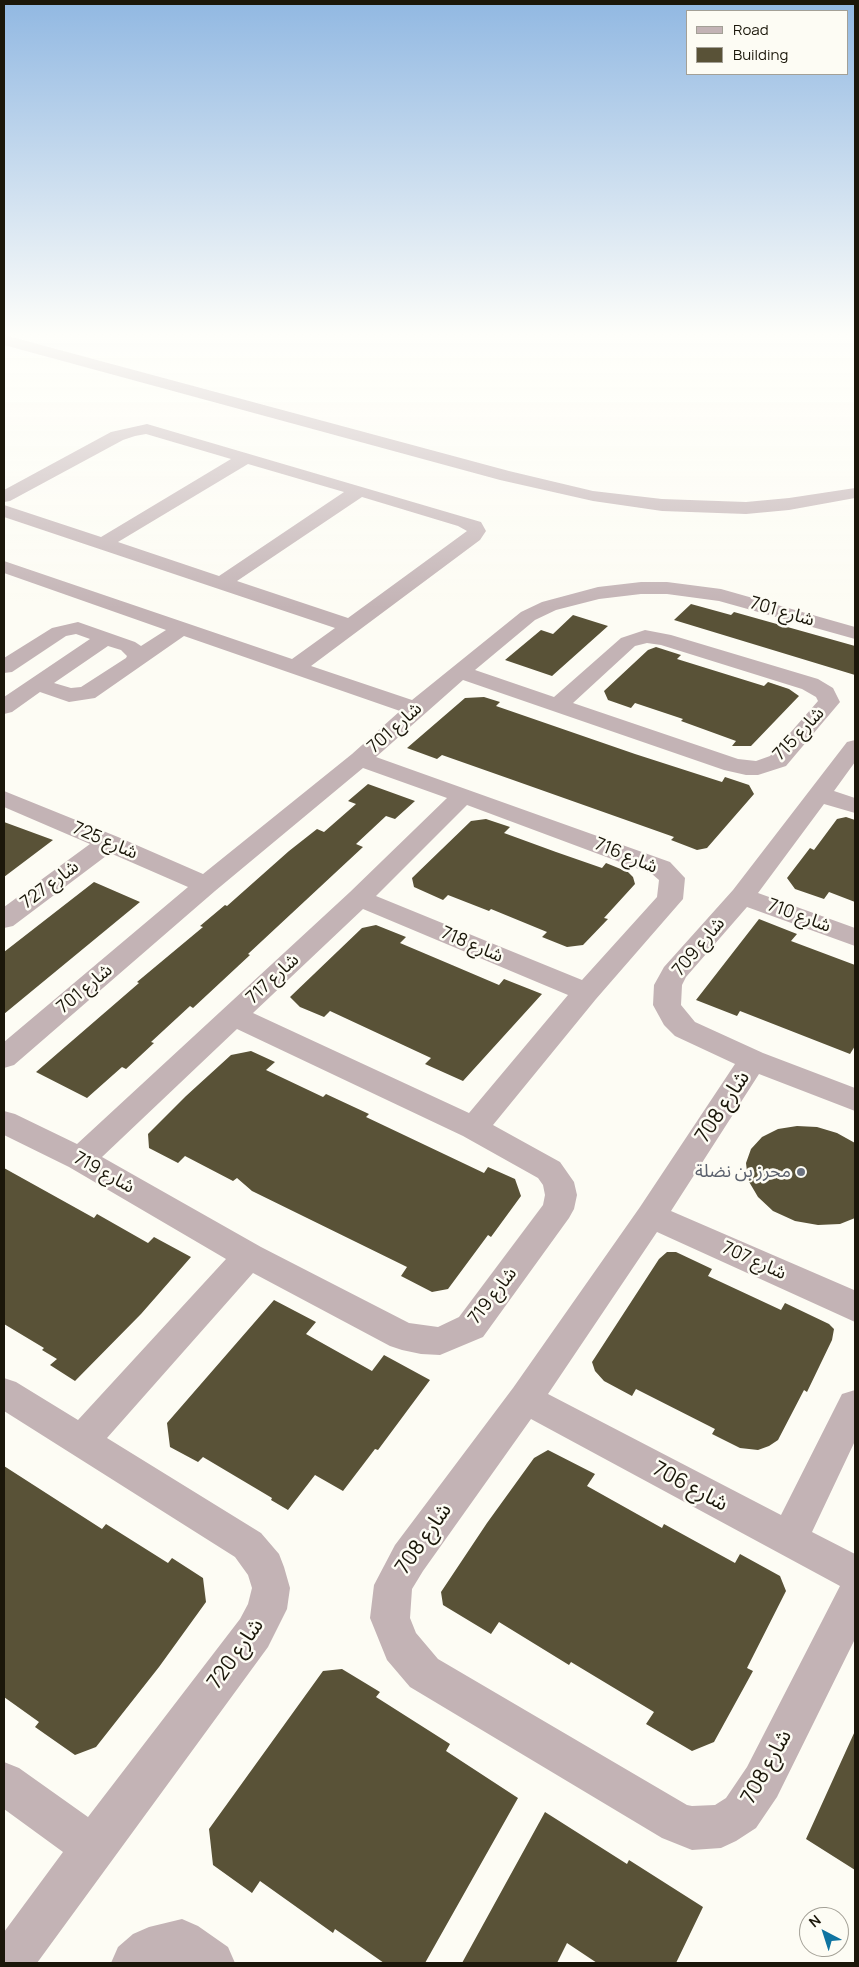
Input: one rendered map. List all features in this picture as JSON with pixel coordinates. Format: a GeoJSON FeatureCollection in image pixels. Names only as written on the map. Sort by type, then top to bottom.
{"type":"FeatureCollection","features":[{"type":"Feature","properties":{"kind":"street"},"geometry":{"type":"LineString","coordinates":[[312,424],[506,476],[593,496],[662,505],[746,508],[789,504],[855,493]]}},
{"type":"Feature","properties":{"kind":"street"},"geometry":{"type":"LineString","coordinates":[[368,424],[553,473],[616,486],[664,491],[753,494],[791,490],[855,477]]}},
{"type":"Feature","properties":{"kind":"street"},"geometry":{"type":"LineString","coordinates":[[4,497],[117,436],[147,429],[471,523],[477,531],[473,536],[295,667]]}},
{"type":"Feature","properties":{"kind":"street"},"geometry":{"type":"LineString","coordinates":[[102,544],[246,458]]}},
{"type":"Feature","properties":{"kind":"street"},"geometry":{"type":"LineString","coordinates":[[221,583],[359,491]]}},
{"type":"Feature","properties":{"kind":"street"},"geometry":{"type":"LineString","coordinates":[[4,511],[351,626]]}},
{"type":"Feature","properties":{"kind":"street"},"geometry":{"type":"LineString","coordinates":[[4,567],[416,709]]}},
{"type":"Feature","properties":{"kind":"street","name":"شارع 701"},"geometry":{"type":"LineString","coordinates":[[4,1058],[206,885],[360,759],[460,672],[528,616],[542,609],[570,599],[598,593],[641,588],[683,590],[721,595],[855,633]]}},
{"type":"Feature","properties":{"kind":"street"},"geometry":{"type":"LineString","coordinates":[[37,684],[64,694],[81,695],[87,693],[127,667],[133,652],[175,626]]}},
{"type":"Feature","properties":{"kind":"street"},"geometry":{"type":"LineString","coordinates":[[4,667],[64,630],[78,628],[106,638],[133,652]]}},
{"type":"Feature","properties":{"kind":"street","name":"شارع 715"},"geometry":{"type":"LineString","coordinates":[[460,672],[732,765],[758,768],[778,761],[829,702],[825,692],[810,684],[664,638],[644,636],[628,642],[558,704]]}},
{"type":"Feature","properties":{"kind":"street"},"geometry":{"type":"LineString","coordinates":[[4,707],[106,638]]}},
{"type":"Feature","properties":{"kind":"street","name":"شارع 709"},"geometry":{"type":"LineString","coordinates":[[855,746],[742,896],[674,972],[668,984],[667,1005],[674,1018],[685,1029],[754,1060],[855,1100]]}},
{"type":"Feature","properties":{"kind":"street","name":"شارع 716"},"geometry":{"type":"LineString","coordinates":[[360,759],[648,862],[661,868],[672,878],[670,899],[586,992],[474,1128]]}},
{"type":"Feature","properties":{"kind":"street"},"geometry":{"type":"LineString","coordinates":[[818,794],[855,806]]}},
{"type":"Feature","properties":{"kind":"street","name":"شارع 717"},"geometry":{"type":"LineString","coordinates":[[80,1160],[359,898],[463,796]]}},
{"type":"Feature","properties":{"kind":"street","name":"شارع 725"},"geometry":{"type":"LineString","coordinates":[[4,798],[206,885]]}},
{"type":"Feature","properties":{"kind":"street","name":"شارع 727"},"geometry":{"type":"LineString","coordinates":[[8,912],[109,842]]}},
{"type":"Feature","properties":{"kind":"street","name":"شارع 710"},"geometry":{"type":"LineString","coordinates":[[742,896],[855,937]]}},
{"type":"Feature","properties":{"kind":"street","name":"شارع 718"},"geometry":{"type":"LineString","coordinates":[[359,898],[586,992]]}},
{"type":"Feature","properties":{"kind":"street","name":"شارع 719"},"geometry":{"type":"LineString","coordinates":[[4,1122],[80,1160],[249,1256],[402,1336],[440,1341],[471,1327],[558,1209],[561,1195],[558,1182],[549,1170],[474,1128],[234,1016]]}},
{"type":"Feature","properties":{"kind":"street","name":"شارع 708"},"geometry":{"type":"LineString","coordinates":[[754,1060],[651,1216],[525,1399],[410,1558],[393,1585],[390,1618],[401,1646],[424,1673],[677,1823],[692,1828],[721,1826],[742,1812],[762,1782],[855,1598]]}},
{"type":"Feature","properties":{"kind":"street","name":"شارع 707"},"geometry":{"type":"LineString","coordinates":[[651,1216],[842,1300],[855,1308]]}},
{"type":"Feature","properties":{"kind":"street"},"geometry":{"type":"LineString","coordinates":[[81,1442],[249,1256]]}},
{"type":"Feature","properties":{"kind":"street","name":"شارع 720"},"geometry":{"type":"LineString","coordinates":[[4,1393],[248,1545],[265,1567],[271,1588],[267,1610],[254,1633],[93,1847],[9,1963]]}},
{"type":"Feature","properties":{"kind":"street","name":"شارع 706"},"geometry":{"type":"LineString","coordinates":[[525,1399],[855,1574]]}},
{"type":"Feature","properties":{"kind":"street"},"geometry":{"type":"LineString","coordinates":[[789,1539],[855,1405]]}},
{"type":"Feature","properties":{"kind":"street"},"geometry":{"type":"LineString","coordinates":[[4,1783],[93,1847]]}},
{"type":"Feature","properties":{"kind":"street"},"geometry":{"type":"LineString","coordinates":[[134,1963],[149,1950],[182,1942],[212,1963]]}},
{"type":"Feature","properties":{"kind":"building"},"geometry":{"type":"Polygon","coordinates":[[[691,604],[731,615],[734,612],[855,646],[855,675],[674,620],[691,604]]]}},
{"type":"Feature","properties":{"kind":"building"},"geometry":{"type":"Polygon","coordinates":[[[573,615],[608,626],[552,676],[505,660],[541,630],[553,634],[573,615]]]}},
{"type":"Feature","properties":{"kind":"building"},"geometry":{"type":"Polygon","coordinates":[[[656,647],[681,655],[677,659],[764,686],[768,682],[789,689],[799,696],[751,746],[732,746],[736,741],[681,721],[683,719],[635,703],[631,708],[608,700],[604,691],[648,650],[656,647]]]}},
{"type":"Feature","properties":{"kind":"building"},"geometry":{"type":"Polygon","coordinates":[[[484,697],[500,702],[496,706],[635,754],[722,782],[725,777],[749,785],[754,794],[707,848],[697,850],[671,840],[674,837],[442,755],[437,759],[407,748],[465,698],[484,697]]]}},
{"type":"Feature","properties":{"kind":"building"},"geometry":{"type":"Polygon","coordinates":[[[368,784],[415,801],[395,819],[386,816],[356,844],[363,847],[193,1008],[190,1006],[151,1042],[154,1043],[126,1069],[122,1067],[87,1098],[36,1072],[139,983],[137,982],[203,927],[200,926],[225,905],[227,906],[289,851],[317,829],[324,832],[356,804],[348,801],[368,784]]]}},
{"type":"Feature","properties":{"kind":"building"},"geometry":{"type":"Polygon","coordinates":[[[846,817],[855,820],[855,902],[829,892],[824,899],[795,889],[787,878],[810,848],[814,850],[837,819],[846,817]]]}},
{"type":"Feature","properties":{"kind":"building"},"geometry":{"type":"Polygon","coordinates":[[[486,819],[510,827],[504,833],[602,868],[606,863],[628,872],[633,877],[635,884],[604,918],[608,919],[583,945],[567,947],[542,937],[547,932],[491,909],[489,911],[448,895],[443,900],[414,887],[412,878],[471,821],[486,819]]]}},
{"type":"Feature","properties":{"kind":"building"},"geometry":{"type":"Polygon","coordinates":[[[4,822],[53,840],[4,877],[4,822]]]}},
{"type":"Feature","properties":{"kind":"building"},"geometry":{"type":"Polygon","coordinates":[[[94,882],[140,902],[4,1014],[4,952],[94,882]]]}},
{"type":"Feature","properties":{"kind":"building"},"geometry":{"type":"Polygon","coordinates":[[[759,919],[797,934],[791,941],[855,965],[855,1046],[850,1054],[740,1011],[737,1016],[696,1000],[759,919]]]}},
{"type":"Feature","properties":{"kind":"building"},"geometry":{"type":"Polygon","coordinates":[[[376,925],[406,937],[400,943],[499,985],[504,979],[542,994],[463,1081],[425,1064],[431,1058],[330,1011],[324,1017],[300,1007],[290,997],[362,928],[376,925]]]}},
{"type":"Feature","properties":{"kind":"building"},"geometry":{"type":"Polygon","coordinates":[[[251,1051],[275,1062],[266,1070],[323,1097],[326,1094],[369,1114],[366,1117],[484,1173],[488,1167],[515,1179],[521,1196],[491,1237],[488,1235],[448,1289],[432,1292],[401,1276],[407,1267],[252,1191],[237,1178],[233,1181],[185,1156],[178,1163],[149,1148],[148,1134],[186,1096],[231,1055],[251,1051]]]}},
{"type":"Feature","properties":{"kind":"building","name":"محرز بن نضلة"},"geometry":{"type":"Polygon","coordinates":[[[797,1126],[817,1127],[837,1133],[855,1143],[855,1218],[840,1224],[818,1225],[795,1221],[773,1211],[758,1197],[748,1180],[746,1163],[751,1149],[762,1137],[778,1129],[797,1126]]]}},
{"type":"Feature","properties":{"kind":"building"},"geometry":{"type":"Polygon","coordinates":[[[4,1168],[94,1218],[97,1214],[148,1243],[154,1237],[191,1257],[141,1314],[75,1381],[50,1365],[57,1359],[42,1350],[44,1348],[4,1324],[4,1168]]]}},
{"type":"Feature","properties":{"kind":"building"},"geometry":{"type":"Polygon","coordinates":[[[667,1252],[676,1252],[712,1269],[708,1276],[781,1310],[785,1303],[829,1324],[834,1329],[832,1340],[807,1392],[804,1390],[778,1440],[769,1446],[758,1450],[740,1448],[712,1434],[715,1429],[636,1389],[632,1396],[604,1381],[595,1371],[592,1362],[659,1259],[667,1252]]]}},
{"type":"Feature","properties":{"kind":"building"},"geometry":{"type":"Polygon","coordinates":[[[274,1300],[316,1322],[306,1334],[372,1371],[384,1355],[430,1380],[378,1450],[375,1449],[343,1491],[315,1475],[288,1510],[271,1500],[272,1498],[203,1457],[198,1462],[170,1447],[167,1423],[274,1300]]]}},
{"type":"Feature","properties":{"kind":"building"},"geometry":{"type":"Polygon","coordinates":[[[548,1450],[595,1474],[587,1486],[662,1528],[664,1524],[735,1563],[740,1554],[780,1576],[786,1591],[747,1668],[753,1671],[714,1742],[692,1751],[646,1724],[654,1712],[571,1662],[569,1665],[499,1622],[491,1634],[443,1605],[441,1592],[487,1523],[534,1458],[548,1450]]]}},
{"type":"Feature","properties":{"kind":"building"},"geometry":{"type":"Polygon","coordinates":[[[4,1466],[102,1529],[106,1524],[168,1563],[172,1558],[203,1578],[206,1602],[159,1667],[96,1747],[75,1755],[35,1727],[39,1722],[4,1697],[4,1466]]]}},
{"type":"Feature","properties":{"kind":"building"},"geometry":{"type":"Polygon","coordinates":[[[342,1669],[380,1692],[376,1697],[450,1744],[446,1751],[518,1798],[425,1963],[384,1963],[335,1929],[333,1933],[260,1881],[252,1893],[213,1865],[209,1829],[323,1671],[342,1669]]]}},
{"type":"Feature","properties":{"kind":"building"},"geometry":{"type":"Polygon","coordinates":[[[855,1731],[855,1870],[806,1839],[855,1731]]]}},
{"type":"Feature","properties":{"kind":"building"},"geometry":{"type":"Polygon","coordinates":[[[545,1812],[627,1864],[629,1860],[703,1907],[676,1963],[597,1963],[567,1943],[557,1963],[462,1963],[545,1812]]]}},
{"type":"Feature","properties":{"kind":"place","name":"محرز بن نضلة"},"geometry":{"type":"Point","coordinates":[801,1172]}}]}
